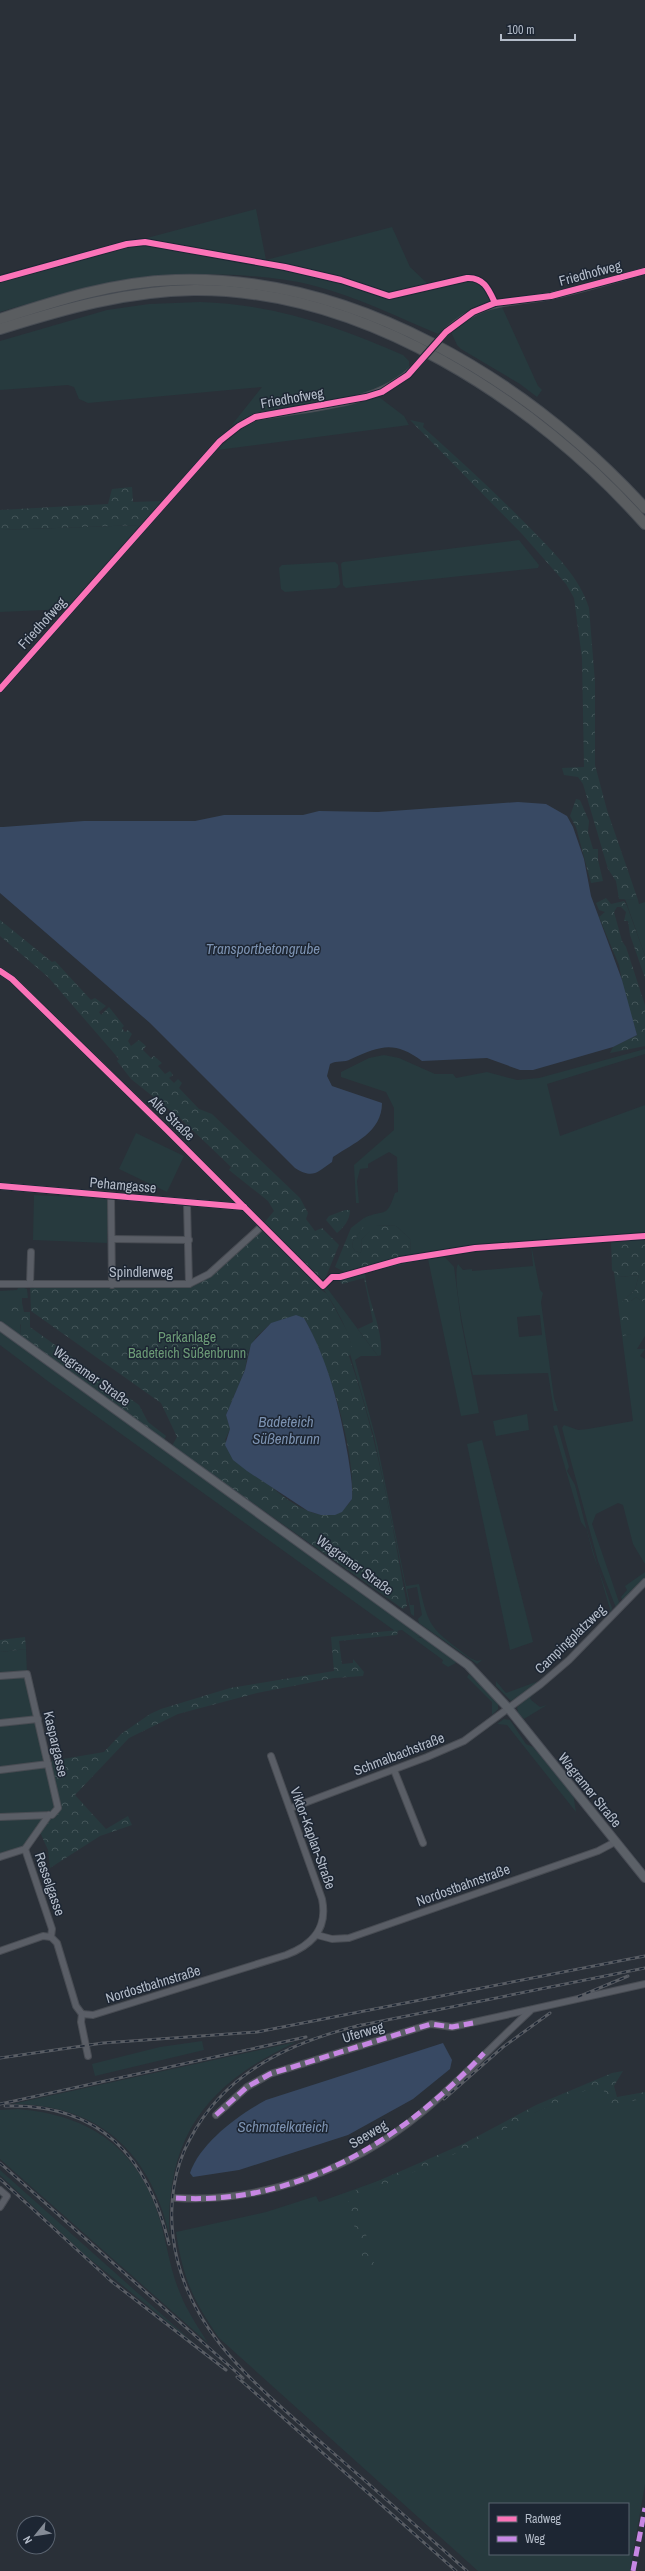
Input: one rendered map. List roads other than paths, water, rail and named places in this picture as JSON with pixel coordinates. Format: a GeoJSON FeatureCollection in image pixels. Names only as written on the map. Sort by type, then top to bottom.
{"type":"FeatureCollection","features":[{"type":"Feature","properties":{"kind":"highway"},"geometry":{"type":"LineString","coordinates":[[0,318],[103,288],[174,280],[246,283],[317,297],[403,330],[491,378],[567,433],[601,463],[645,508]]}},
{"type":"Feature","properties":{"kind":"highway"},"geometry":{"type":"LineString","coordinates":[[0,329],[105,299],[152,292],[223,291],[269,297],[314,307],[391,336],[445,363],[496,394],[572,452],[596,473],[645,524]]}},
{"type":"Feature","properties":{"kind":"main road","name":"Wagramer Straße"},"geometry":{"type":"LineString","coordinates":[[0,1326],[436,1640],[474,1670],[509,1709],[645,1878]]}},
{"type":"Feature","properties":{"kind":"street","name":"Friedhofweg"},"geometry":{"type":"LineString","coordinates":[[0,689],[220,441],[239,426],[255,416],[366,397],[392,386],[416,366],[446,332],[466,316],[495,303],[551,296],[645,271]]}},
{"type":"Feature","properties":{"kind":"street","name":"Alte Straße"},"geometry":{"type":"LineString","coordinates":[[0,971],[12,978],[323,1286]]}},
{"type":"Feature","properties":{"kind":"street","name":"Pehamgasse"},"geometry":{"type":"LineString","coordinates":[[0,1186],[188,1204],[244,1207]]}},
{"type":"Feature","properties":{"kind":"street"},"geometry":{"type":"LineString","coordinates":[[111,1196],[112,1284]]}},
{"type":"Feature","properties":{"kind":"street"},"geometry":{"type":"LineString","coordinates":[[188,1204],[189,1284]]}},
{"type":"Feature","properties":{"kind":"street","name":"Spindlerweg"},"geometry":{"type":"LineString","coordinates":[[0,1284],[189,1284],[208,1274],[262,1226]]}},
{"type":"Feature","properties":{"kind":"street"},"geometry":{"type":"LineString","coordinates":[[112,1239],[189,1240]]}},
{"type":"Feature","properties":{"kind":"street"},"geometry":{"type":"LineString","coordinates":[[30,1284],[31,1252]]}},
{"type":"Feature","properties":{"kind":"street","name":"Campingplatzweg"},"geometry":{"type":"LineString","coordinates":[[509,1709],[570,1660],[645,1582]]}},
{"type":"Feature","properties":{"kind":"street","name":"Kaspargasse"},"geometry":{"type":"LineString","coordinates":[[0,1676],[27,1674],[58,1808],[54,1813],[49,1815]]}},
{"type":"Feature","properties":{"kind":"street","name":"Schmalbachstraße"},"geometry":{"type":"LineString","coordinates":[[291,1808],[455,1746],[509,1709]]}},
{"type":"Feature","properties":{"kind":"street"},"geometry":{"type":"LineString","coordinates":[[0,1723],[38,1719]]}},
{"type":"Feature","properties":{"kind":"street","name":"Viktor-Kaplan-Straße"},"geometry":{"type":"LineString","coordinates":[[271,1756],[291,1808],[322,1899],[324,1912],[319,1932]]}},
{"type":"Feature","properties":{"kind":"street"},"geometry":{"type":"LineString","coordinates":[[0,1770],[48,1764]]}},
{"type":"Feature","properties":{"kind":"street"},"geometry":{"type":"LineString","coordinates":[[394,1770],[423,1842]]}},
{"type":"Feature","properties":{"kind":"street"},"geometry":{"type":"LineString","coordinates":[[0,1817],[49,1815]]}},
{"type":"Feature","properties":{"kind":"street"},"geometry":{"type":"LineString","coordinates":[[0,1857],[25,1849],[49,1815]]}},
{"type":"Feature","properties":{"kind":"street","name":"Nordostbahnstraße"},"geometry":{"type":"LineString","coordinates":[[82,2014],[100,2013],[286,1955],[306,1946],[319,1932],[332,1939],[350,1938],[598,1850],[615,1842]]}},
{"type":"Feature","properties":{"kind":"street","name":"Resselgasse"},"geometry":{"type":"LineString","coordinates":[[25,1849],[52,1929],[51,1937],[57,1943],[76,2006],[82,2014]]}},
{"type":"Feature","properties":{"kind":"street"},"geometry":{"type":"LineString","coordinates":[[0,1951],[43,1936],[51,1937]]}},
{"type":"Feature","properties":{"kind":"street","name":"Uferweg"},"geometry":{"type":"LineString","coordinates":[[216,2115],[254,2082],[284,2069],[429,2025],[452,2027],[645,1984]]}},
{"type":"Feature","properties":{"kind":"street","name":"Seeweg"},"geometry":{"type":"LineString","coordinates":[[176,2198],[227,2196],[272,2188],[304,2179],[361,2154],[418,2116],[531,2010]]}},
{"type":"Feature","properties":{"kind":"street"},"geometry":{"type":"LineString","coordinates":[[82,2014],[81,2022],[88,2056]]}},
{"type":"Feature","properties":{"kind":"street"},"geometry":{"type":"LineString","coordinates":[[0,2190],[7,2196],[7,2199],[0,2207]]}},
{"type":"Feature","properties":{"kind":"water","name":"Transportbetongrube"},"geometry":{"type":"Polygon","coordinates":[[[518,802],[546,804],[567,816],[573,827],[584,859],[591,896],[622,980],[637,1035],[613,1047],[533,1070],[520,1070],[487,1058],[422,1061],[403,1050],[387,1047],[379,1048],[348,1060],[330,1064],[327,1076],[332,1086],[382,1103],[381,1113],[377,1122],[365,1136],[333,1157],[332,1162],[318,1172],[310,1174],[295,1168],[150,1023],[0,893],[0,827],[84,821],[195,821],[224,815],[303,815],[319,811],[378,812],[518,802]]]}},
{"type":"Feature","properties":{"kind":"water","name":"Badeteich Süßenbrunn"},"geometry":{"type":"Polygon","coordinates":[[[296,1315],[304,1318],[320,1351],[337,1402],[345,1438],[351,1477],[352,1499],[342,1512],[335,1515],[321,1515],[308,1511],[247,1471],[233,1460],[225,1445],[230,1429],[226,1415],[245,1370],[251,1344],[271,1323],[296,1315]]]}},
{"type":"Feature","properties":{"kind":"water","name":"Schmatelkateich"},"geometry":{"type":"Polygon","coordinates":[[[443,2043],[452,2060],[450,2069],[413,2099],[348,2135],[239,2170],[193,2177],[190,2173],[202,2151],[221,2131],[255,2106],[266,2100],[443,2043]]]}},
{"type":"Feature","properties":{"kind":"railway"},"geometry":{"type":"LineString","coordinates":[[0,2058],[103,2043],[257,2032],[645,1956]]}},
{"type":"Feature","properties":{"kind":"railway"},"geometry":{"type":"LineString","coordinates":[[357,2026],[645,1968]]}},
{"type":"Feature","properties":{"kind":"railway"},"geometry":{"type":"LineString","coordinates":[[578,1997],[628,1976]]}},
{"type":"Feature","properties":{"kind":"railway"},"geometry":{"type":"LineString","coordinates":[[444,2099],[503,2047],[550,2013]]}},
{"type":"Feature","properties":{"kind":"railway"},"geometry":{"type":"LineString","coordinates":[[361,2025],[335,2032],[285,2051],[262,2063],[241,2078],[222,2095],[205,2116],[190,2139],[180,2162],[172,2198],[173,2236],[180,2271],[193,2302],[210,2331],[231,2357],[254,2382],[279,2405],[467,2571]]}},
{"type":"Feature","properties":{"kind":"railway"},"geometry":{"type":"LineString","coordinates":[[0,2104],[306,2037]]}},
{"type":"Feature","properties":{"kind":"railway"},"geometry":{"type":"LineString","coordinates":[[5,2106],[38,2108],[68,2114],[93,2125],[115,2141],[133,2161],[148,2185],[160,2213],[169,2244]]}},
{"type":"Feature","properties":{"kind":"railway"},"geometry":{"type":"LineString","coordinates":[[0,2163],[243,2378]]}},
{"type":"Feature","properties":{"kind":"railway"},"geometry":{"type":"LineString","coordinates":[[0,2179],[111,2281],[226,2370]]}},
{"type":"Feature","properties":{"kind":"railway"},"geometry":{"type":"LineString","coordinates":[[237,2377],[456,2571]]}},
{"type":"Feature","properties":{"kind":"park label","name":"Parkanlage Badeteich Süßenbrunn"},"geometry":{"type":"Point","coordinates":[187,1346]}}]}
